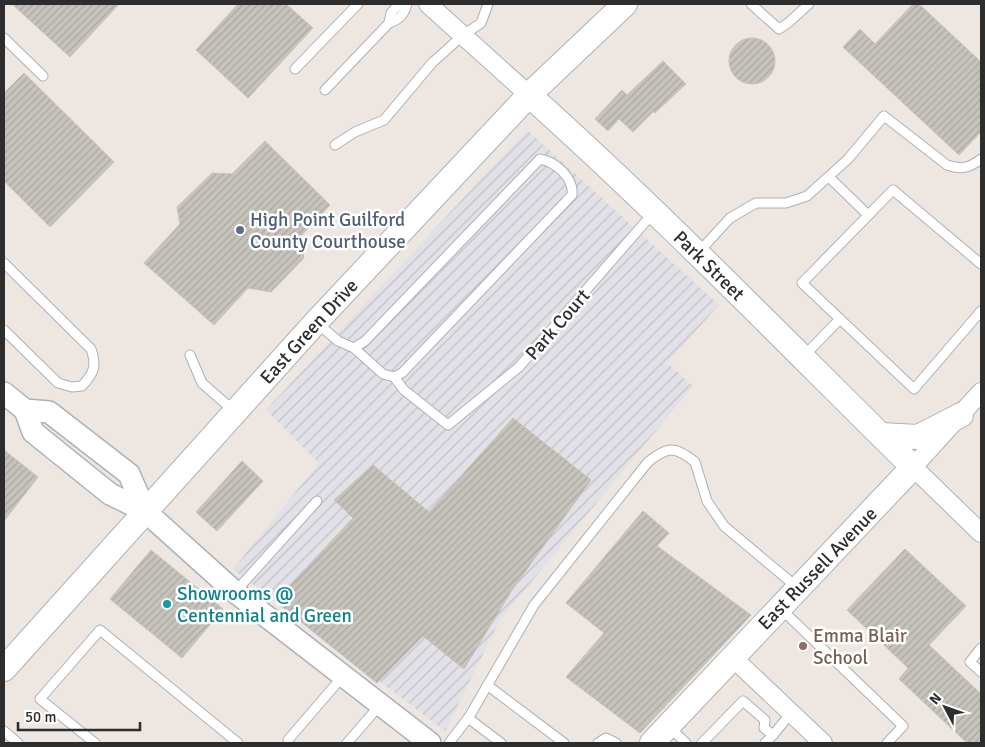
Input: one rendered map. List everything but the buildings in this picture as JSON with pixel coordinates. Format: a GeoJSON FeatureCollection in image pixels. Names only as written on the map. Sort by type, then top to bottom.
{"type":"FeatureCollection","features":[{"type":"Feature","properties":{"kind":"main road","name":"East Green Drive"},"geometry":{"type":"LineString","coordinates":[[4,669],[316,322],[529,95],[624,4]]}},
{"type":"Feature","properties":{"kind":"main road","name":"Park Street"},"geometry":{"type":"LineString","coordinates":[[529,95],[592,151],[698,253],[913,467]]}},
{"type":"Feature","properties":{"kind":"main road"},"geometry":{"type":"LineString","coordinates":[[881,435],[918,437],[961,415]]}},
{"type":"Feature","properties":{"kind":"main road","name":"East Russell Avenue"},"geometry":{"type":"LineString","coordinates":[[652,743],[913,467]]}},
{"type":"Feature","properties":{"kind":"street","name":"Park Street"},"geometry":{"type":"LineString","coordinates":[[428,4],[529,95]]}},
{"type":"Feature","properties":{"kind":"street","name":"East Russell Avenue"},"geometry":{"type":"LineString","coordinates":[[913,467],[981,392]]}},
{"type":"Feature","properties":{"kind":"street"},"geometry":{"type":"LineString","coordinates":[[4,393],[25,410],[33,432],[110,494],[145,511],[235,592],[380,705],[421,741]]}},
{"type":"Feature","properties":{"kind":"street","name":"Park Street"},"geometry":{"type":"LineString","coordinates":[[913,467],[981,533]]}},
{"type":"Feature","properties":{"kind":"street"},"geometry":{"type":"LineString","coordinates":[[732,657],[823,743]]}},
{"type":"Feature","properties":{"kind":"lane"},"geometry":{"type":"LineString","coordinates":[[295,69],[358,4]]}},
{"type":"Feature","properties":{"kind":"lane"},"geometry":{"type":"LineString","coordinates":[[325,90],[389,22],[391,13],[399,4],[407,5]]}},
{"type":"Feature","properties":{"kind":"lane"},"geometry":{"type":"LineString","coordinates":[[335,145],[354,132],[384,120],[432,63],[462,36],[481,23],[488,4]]}},
{"type":"Feature","properties":{"kind":"lane"},"geometry":{"type":"LineString","coordinates":[[751,4],[779,29],[809,4]]}},
{"type":"Feature","properties":{"kind":"lane"},"geometry":{"type":"LineString","coordinates":[[4,38],[44,76]]}},
{"type":"Feature","properties":{"kind":"lane"},"geometry":{"type":"LineString","coordinates":[[698,253],[730,218],[756,203],[786,203],[807,196],[848,159],[884,116],[947,165],[957,168],[970,168],[981,159]]}},
{"type":"Feature","properties":{"kind":"lane"},"geometry":{"type":"LineString","coordinates":[[316,322],[338,341],[354,348],[383,374],[394,377],[402,373],[566,202],[572,195],[573,187],[569,179],[550,160],[540,159],[531,166],[366,341],[354,348]]}},
{"type":"Feature","properties":{"kind":"lane"},"geometry":{"type":"LineString","coordinates":[[829,176],[868,215]]}},
{"type":"Feature","properties":{"kind":"lane"},"geometry":{"type":"LineString","coordinates":[[981,264],[893,190],[802,282],[914,389],[981,311]]}},
{"type":"Feature","properties":{"kind":"lane","name":"Park Court"},"geometry":{"type":"LineString","coordinates":[[394,377],[404,390],[448,425],[519,367],[654,212]]}},
{"type":"Feature","properties":{"kind":"lane"},"geometry":{"type":"LineString","coordinates":[[4,263],[91,349],[96,363],[92,375],[82,386],[72,387],[58,383],[4,330]]}},
{"type":"Feature","properties":{"kind":"lane"},"geometry":{"type":"LineString","coordinates":[[803,357],[840,319]]}},
{"type":"Feature","properties":{"kind":"lane"},"geometry":{"type":"LineString","coordinates":[[190,355],[202,384],[234,412]]}},
{"type":"Feature","properties":{"kind":"lane"},"geometry":{"type":"LineString","coordinates":[[449,743],[468,718],[534,605],[648,462],[662,451],[674,449],[695,462],[702,479],[707,502],[724,526],[798,588]]}},
{"type":"Feature","properties":{"kind":"lane"},"geometry":{"type":"LineString","coordinates":[[235,592],[317,501]]}},
{"type":"Feature","properties":{"kind":"lane"},"geometry":{"type":"LineString","coordinates":[[780,608],[903,726],[887,743]]}},
{"type":"Feature","properties":{"kind":"lane"},"geometry":{"type":"LineString","coordinates":[[94,743],[40,699],[100,630],[238,743]]}},
{"type":"Feature","properties":{"kind":"lane"},"geometry":{"type":"LineString","coordinates":[[981,648],[970,662],[981,672]]}},
{"type":"Feature","properties":{"kind":"lane"},"geometry":{"type":"LineString","coordinates":[[288,740],[343,676]]}},
{"type":"Feature","properties":{"kind":"lane"},"geometry":{"type":"LineString","coordinates":[[487,685],[564,743]]}},
{"type":"Feature","properties":{"kind":"lane"},"geometry":{"type":"LineString","coordinates":[[702,743],[743,701],[765,720],[764,728],[772,735]]}},
{"type":"Feature","properties":{"kind":"lane"},"geometry":{"type":"LineString","coordinates":[[347,743],[380,705]]}},
{"type":"Feature","properties":{"kind":"lane"},"geometry":{"type":"LineString","coordinates":[[765,743],[791,713]]}},
{"type":"Feature","properties":{"kind":"lane"},"geometry":{"type":"LineString","coordinates":[[468,718],[502,743]]}},
{"type":"Feature","properties":{"kind":"lane"},"geometry":{"type":"LineString","coordinates":[[668,726],[686,743]]}},
{"type":"Feature","properties":{"kind":"lane"},"geometry":{"type":"LineString","coordinates":[[4,731],[18,743]]}},
{"type":"Feature","properties":{"kind":"lane"},"geometry":{"type":"LineString","coordinates":[[598,743],[606,738],[616,743]]}},
{"type":"Feature","properties":{"kind":"shaded area"},"geometry":{"type":"Polygon","coordinates":[[[527,130],[719,305],[667,363],[693,386],[500,620],[445,731],[233,569],[319,463],[266,410],[527,130]]]}},
{"type":"Feature","properties":{"kind":"place","name":"High Point Guilford County Courthouse"},"geometry":{"type":"Point","coordinates":[240,230]}},
{"type":"Feature","properties":{"kind":"place","name":"Showrooms @ Centennial and Green"},"geometry":{"type":"Point","coordinates":[167,604]}},
{"type":"Feature","properties":{"kind":"place","name":"Emma Blair School"},"geometry":{"type":"Point","coordinates":[803,646]}}]}
